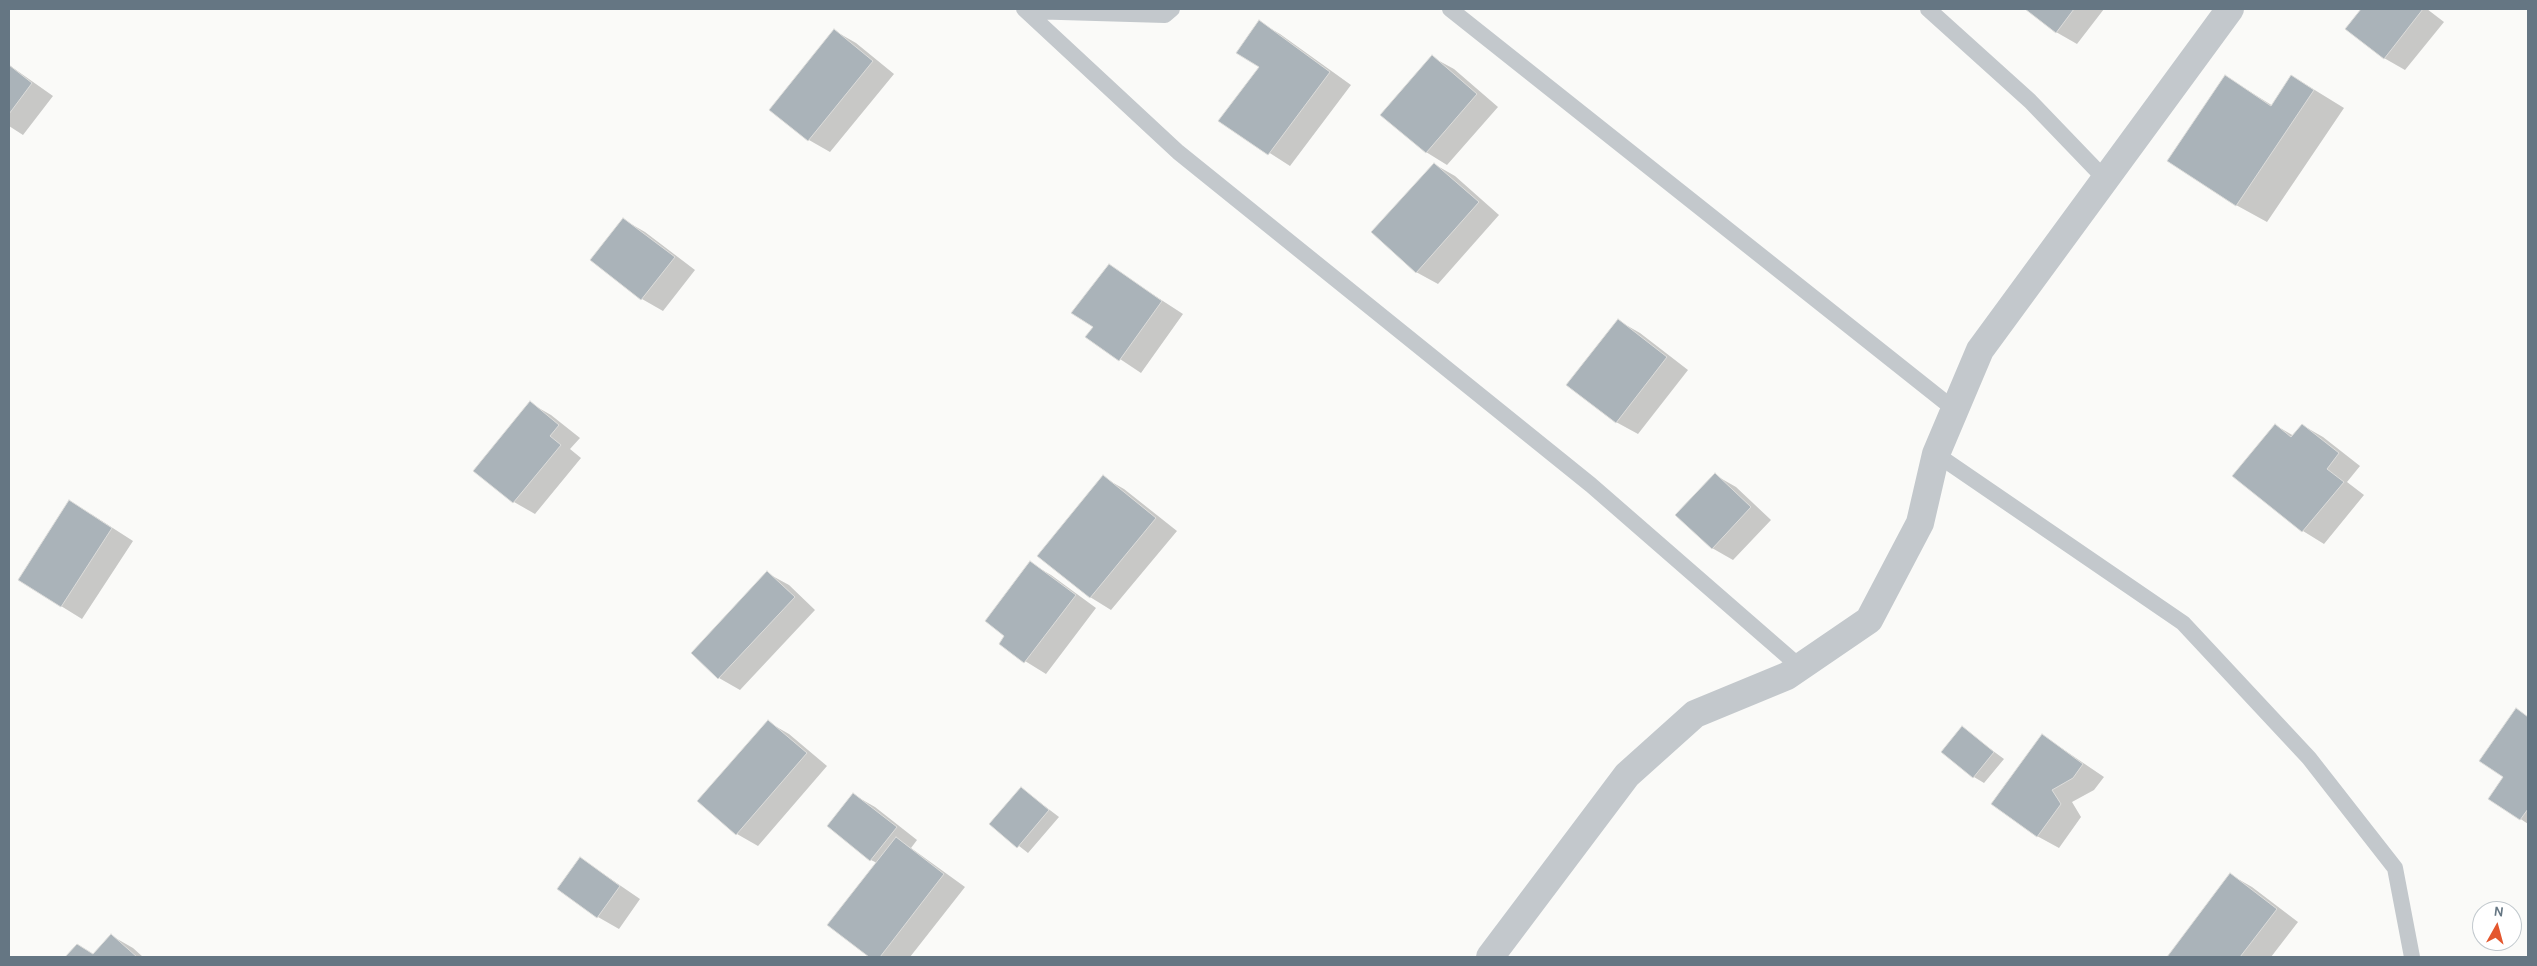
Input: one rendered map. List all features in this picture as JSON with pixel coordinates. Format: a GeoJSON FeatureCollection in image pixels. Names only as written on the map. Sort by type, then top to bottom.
{"type":"FeatureCollection","features":[{"type":"Feature","properties":{"kind":"street"},"geometry":{"type":"LineString","coordinates":[[1490,957],[1627,775],[1695,714],[1788,676],[1870,620],[1920,523],[1936,454],[1980,350],[2230,9]]}},
{"type":"Feature","properties":{"kind":"lane"},"geometry":{"type":"LineString","coordinates":[[1025,10],[1165,15],[1172,9]]}},
{"type":"Feature","properties":{"kind":"lane"},"geometry":{"type":"LineString","coordinates":[[1450,9],[1955,410]]}},
{"type":"Feature","properties":{"kind":"lane"},"geometry":{"type":"LineString","coordinates":[[1928,9],[2030,101],[2104,179]]}},
{"type":"Feature","properties":{"kind":"lane"},"geometry":{"type":"LineString","coordinates":[[1025,10],[1178,152],[1591,485],[1800,667]]}},
{"type":"Feature","properties":{"kind":"lane"},"geometry":{"type":"LineString","coordinates":[[1936,454],[2183,623],[2309,758],[2395,868],[2412,957]]}},
{"type":"Feature","properties":{"kind":"building"},"geometry":{"type":"Polygon","coordinates":[[[2025,9],[2074,9],[2056,33],[2025,9]]]}},
{"type":"Feature","properties":{"kind":"building"},"geometry":{"type":"Polygon","coordinates":[[[2361,9],[2423,9],[2384,59],[2345,29],[2361,9]]]}},
{"type":"Feature","properties":{"kind":"building"},"geometry":{"type":"Polygon","coordinates":[[[1259,20],[1330,72],[1268,155],[1218,121],[1259,67],[1236,53],[1259,20]]]}},
{"type":"Feature","properties":{"kind":"building"},"geometry":{"type":"Polygon","coordinates":[[[834,29],[873,61],[808,141],[769,110],[834,29]]]}},
{"type":"Feature","properties":{"kind":"building"},"geometry":{"type":"Polygon","coordinates":[[[1432,55],[1477,94],[1426,153],[1380,115],[1432,55]]]}},
{"type":"Feature","properties":{"kind":"building"},"geometry":{"type":"Polygon","coordinates":[[[9,65],[32,83],[9,114],[9,65]]]}},
{"type":"Feature","properties":{"kind":"building"},"geometry":{"type":"Polygon","coordinates":[[[2225,75],[2271,106],[2291,75],[2314,90],[2236,206],[2167,161],[2225,75]]]}},
{"type":"Feature","properties":{"kind":"building"},"geometry":{"type":"Polygon","coordinates":[[[1434,163],[1479,202],[1416,273],[1371,232],[1434,163]]]}},
{"type":"Feature","properties":{"kind":"building"},"geometry":{"type":"Polygon","coordinates":[[[623,218],[675,257],[641,300],[590,260],[623,218]]]}},
{"type":"Feature","properties":{"kind":"building"},"geometry":{"type":"Polygon","coordinates":[[[1109,264],[1162,301],[1119,361],[1085,337],[1093,327],[1071,313],[1109,264]]]}},
{"type":"Feature","properties":{"kind":"building"},"geometry":{"type":"Polygon","coordinates":[[[1618,319],[1667,357],[1616,423],[1566,385],[1618,319]]]}},
{"type":"Feature","properties":{"kind":"building"},"geometry":{"type":"Polygon","coordinates":[[[530,401],[559,425],[550,436],[561,445],[513,503],[473,471],[530,401]]]}},
{"type":"Feature","properties":{"kind":"building"},"geometry":{"type":"Polygon","coordinates":[[[2275,424],[2291,437],[2302,424],[2339,453],[2327,469],[2344,482],[2302,532],[2232,476],[2275,424]]]}},
{"type":"Feature","properties":{"kind":"building"},"geometry":{"type":"Polygon","coordinates":[[[1715,473],[1751,507],[1712,549],[1675,515],[1715,473]]]}},
{"type":"Feature","properties":{"kind":"building"},"geometry":{"type":"Polygon","coordinates":[[[1103,475],[1156,518],[1090,598],[1037,556],[1103,475]]]}},
{"type":"Feature","properties":{"kind":"building"},"geometry":{"type":"Polygon","coordinates":[[[69,500],[112,528],[61,607],[18,580],[69,500]]]}},
{"type":"Feature","properties":{"kind":"building"},"geometry":{"type":"Polygon","coordinates":[[[1030,561],[1076,595],[1024,663],[999,644],[1004,636],[985,621],[1030,561]]]}},
{"type":"Feature","properties":{"kind":"building"},"geometry":{"type":"Polygon","coordinates":[[[767,571],[795,597],[718,679],[691,653],[767,571]]]}},
{"type":"Feature","properties":{"kind":"building"},"geometry":{"type":"Polygon","coordinates":[[[2516,708],[2528,717],[2528,809],[2520,820],[2488,799],[2503,777],[2479,761],[2516,708]]]}},
{"type":"Feature","properties":{"kind":"building"},"geometry":{"type":"Polygon","coordinates":[[[768,720],[807,753],[736,835],[697,801],[768,720]]]}},
{"type":"Feature","properties":{"kind":"building"},"geometry":{"type":"Polygon","coordinates":[[[1962,726],[1994,752],[1973,778],[1941,752],[1962,726]]]}},
{"type":"Feature","properties":{"kind":"building"},"geometry":{"type":"Polygon","coordinates":[[[2042,734],[2083,764],[2073,778],[2052,790],[2061,804],[2037,837],[1991,804],[2042,734]]]}},
{"type":"Feature","properties":{"kind":"building"},"geometry":{"type":"Polygon","coordinates":[[[1021,787],[1049,810],[1017,848],[989,824],[1021,787]]]}},
{"type":"Feature","properties":{"kind":"building"},"geometry":{"type":"Polygon","coordinates":[[[853,793],[897,827],[870,861],[827,826],[853,793]]]}},
{"type":"Feature","properties":{"kind":"building"},"geometry":{"type":"Polygon","coordinates":[[[896,837],[944,874],[880,957],[869,957],[827,925],[896,837]]]}},
{"type":"Feature","properties":{"kind":"building"},"geometry":{"type":"Polygon","coordinates":[[[580,857],[620,886],[597,918],[557,889],[580,857]]]}},
{"type":"Feature","properties":{"kind":"building"},"geometry":{"type":"Polygon","coordinates":[[[2230,873],[2277,909],[2240,957],[2167,957],[2230,873]]]}},
{"type":"Feature","properties":{"kind":"building"},"geometry":{"type":"Polygon","coordinates":[[[111,934],[137,957],[65,957],[77,944],[93,954],[111,934]]]}}]}
